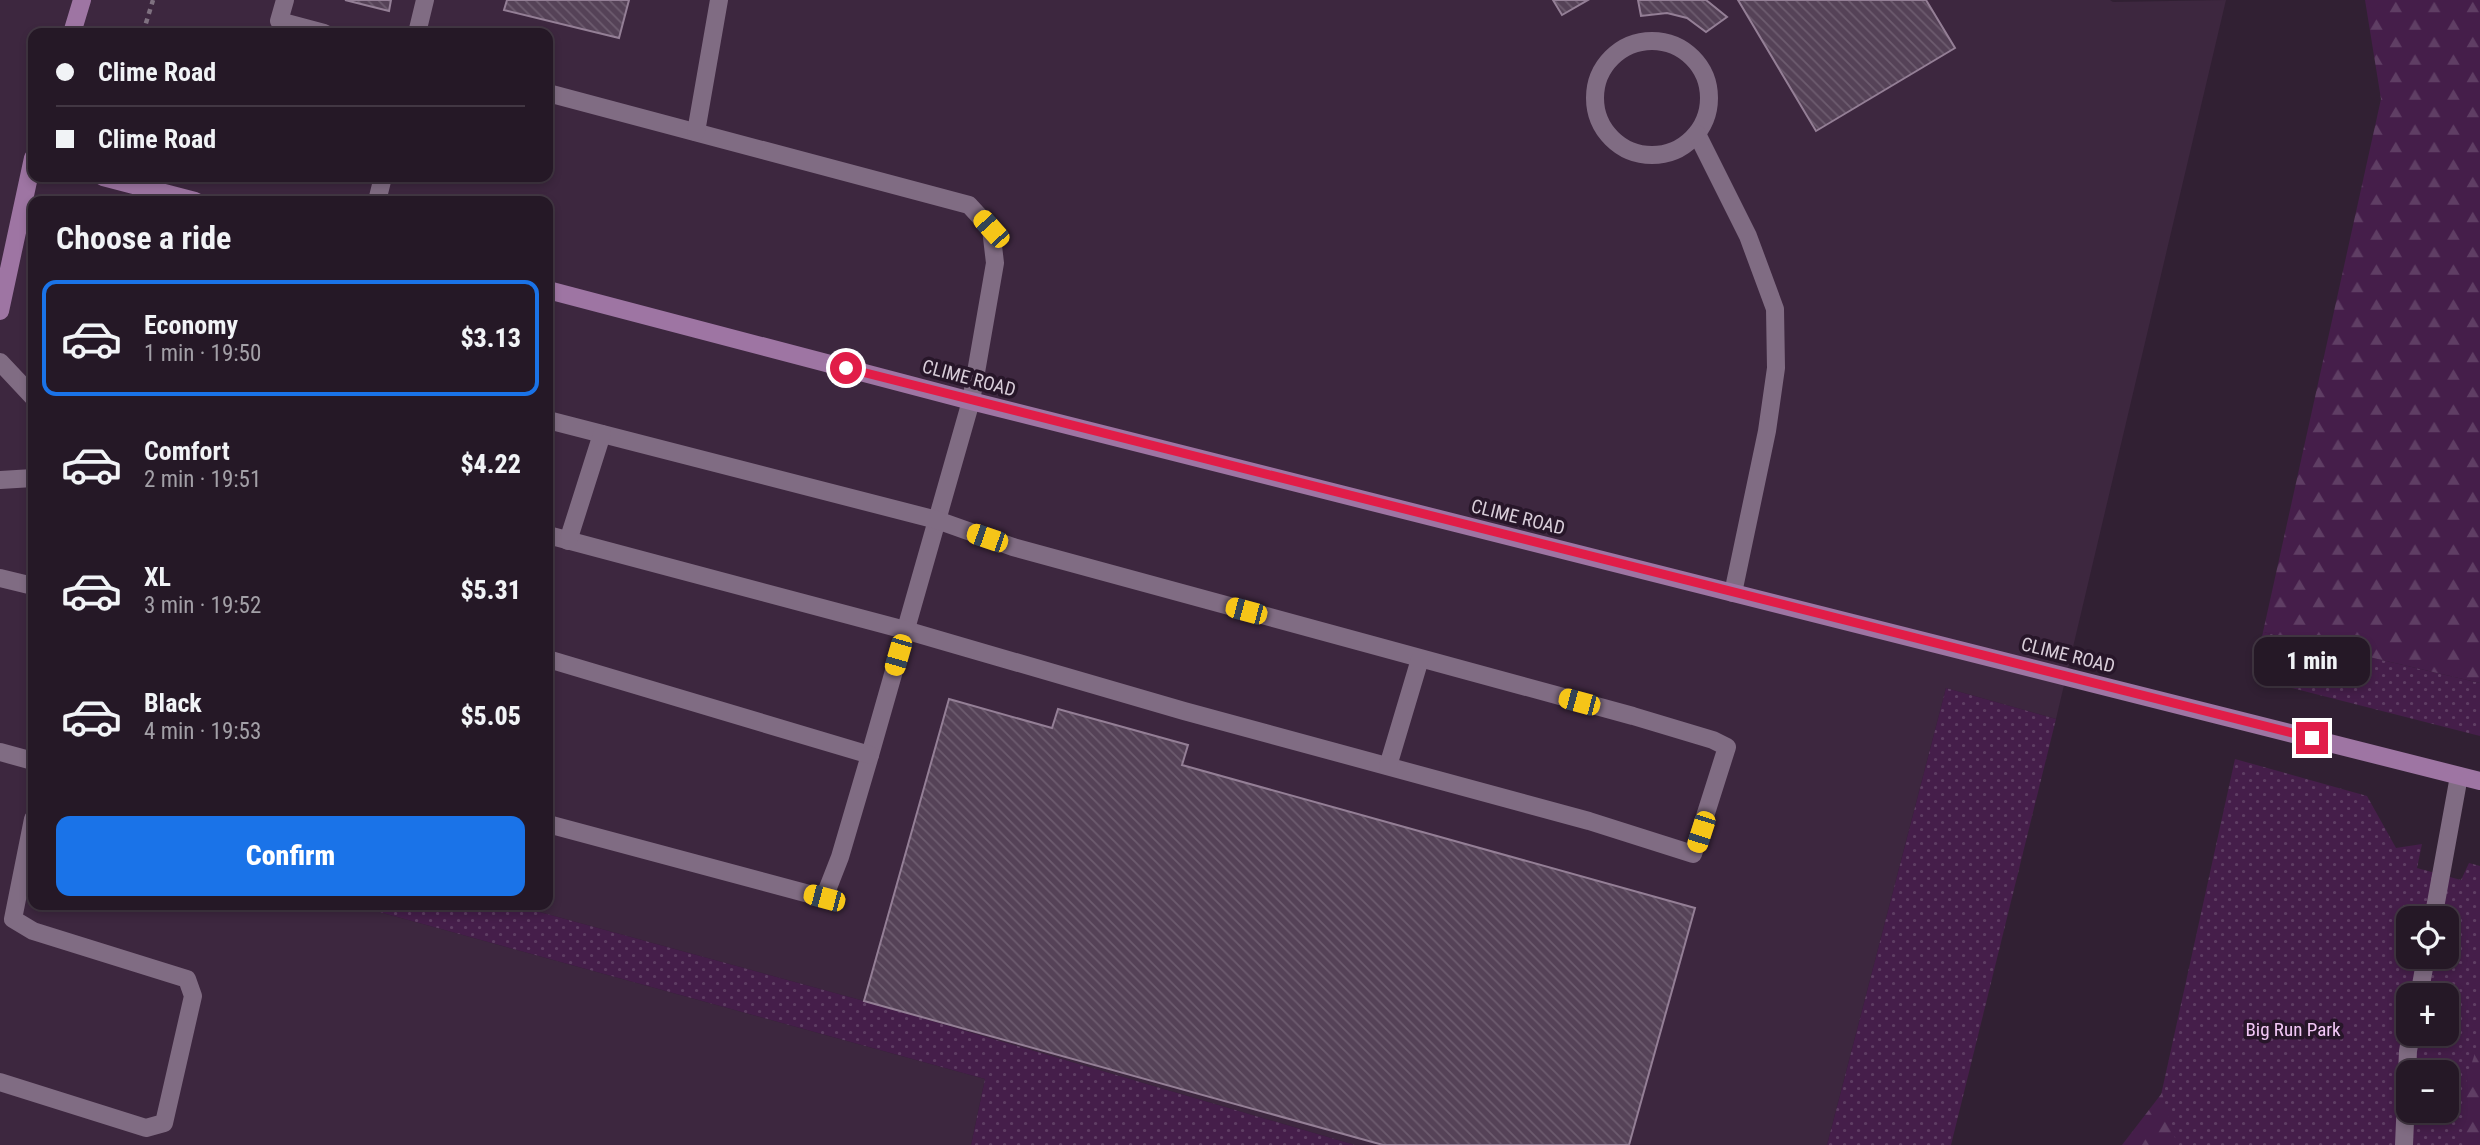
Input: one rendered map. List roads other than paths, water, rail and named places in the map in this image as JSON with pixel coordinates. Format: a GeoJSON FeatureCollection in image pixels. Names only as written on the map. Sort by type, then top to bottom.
{"type":"FeatureCollection","features":[{"type":"Feature","properties":{"kind":"main road"},"geometry":{"type":"LineString","coordinates":[[74,28],[82,0]]}},
{"type":"Feature","properties":{"kind":"main road"},"geometry":{"type":"LineString","coordinates":[[0,311],[28,181]]}},
{"type":"Feature","properties":{"kind":"main road"},"geometry":{"type":"LineString","coordinates":[[122,182],[176,196]]}},
{"type":"Feature","properties":{"kind":"main road","name":"CLIME ROAD"},"geometry":{"type":"LineString","coordinates":[[553,291],[971,401],[2480,781]]}},
{"type":"Feature","properties":{"kind":"lane"},"geometry":{"type":"LineString","coordinates":[[285,0],[279,22],[304,28]]}},
{"type":"Feature","properties":{"kind":"lane"},"geometry":{"type":"LineString","coordinates":[[418,28],[425,0]]}},
{"type":"Feature","properties":{"kind":"lane"},"geometry":{"type":"LineString","coordinates":[[696,132],[719,0]]}},
{"type":"Feature","properties":{"kind":"lane"},"geometry":{"type":"LineString","coordinates":[[1653,41],[1670,44],[1687,53],[1699,66],[1707,82],[1710,100],[1706,117],[1697,134],[1684,146],[1668,154],[1648,156],[1620,146],[1600,124],[1595,106],[1596,86],[1603,68],[1616,53],[1633,44],[1653,41]]}},
{"type":"Feature","properties":{"kind":"lane"},"geometry":{"type":"LineString","coordinates":[[553,94],[969,205],[991,229],[995,263],[971,401],[840,857],[824,898],[553,825]]}},
{"type":"Feature","properties":{"kind":"lane"},"geometry":{"type":"LineString","coordinates":[[1697,134],[1748,236],[1775,309],[1776,368],[1767,431],[1733,593]]}},
{"type":"Feature","properties":{"kind":"lane"},"geometry":{"type":"LineString","coordinates":[[0,362],[28,392]]}},
{"type":"Feature","properties":{"kind":"lane"},"geometry":{"type":"LineString","coordinates":[[553,421],[937,520],[1013,547],[1713,740],[1727,747],[1693,854],[1589,821],[553,536]]}},
{"type":"Feature","properties":{"kind":"lane"},"geometry":{"type":"LineString","coordinates":[[568,541],[602,434]]}},
{"type":"Feature","properties":{"kind":"lane"},"geometry":{"type":"LineString","coordinates":[[0,480],[28,478]]}},
{"type":"Feature","properties":{"kind":"lane"},"geometry":{"type":"LineString","coordinates":[[0,578],[28,585]]}},
{"type":"Feature","properties":{"kind":"lane"},"geometry":{"type":"LineString","coordinates":[[1388,766],[1420,659]]}},
{"type":"Feature","properties":{"kind":"lane"},"geometry":{"type":"LineString","coordinates":[[553,660],[870,755]]}},
{"type":"Feature","properties":{"kind":"lane"},"geometry":{"type":"LineString","coordinates":[[0,752],[28,760]]}},
{"type":"Feature","properties":{"kind":"lane"},"geometry":{"type":"LineString","coordinates":[[2435,906],[2459,776]]}},
{"type":"Feature","properties":{"kind":"lane"},"geometry":{"type":"LineString","coordinates":[[0,1082],[146,1128],[164,1124],[193,996],[187,979],[33,931],[13,919],[28,844]]}},
{"type":"Feature","properties":{"kind":"lane"},"geometry":{"type":"LineString","coordinates":[[2404,1145],[2410,1046]]}},
{"type":"Feature","properties":{"kind":"park label","name":"Big Run Park"},"geometry":{"type":"Point","coordinates":[2293,1029]}}]}
